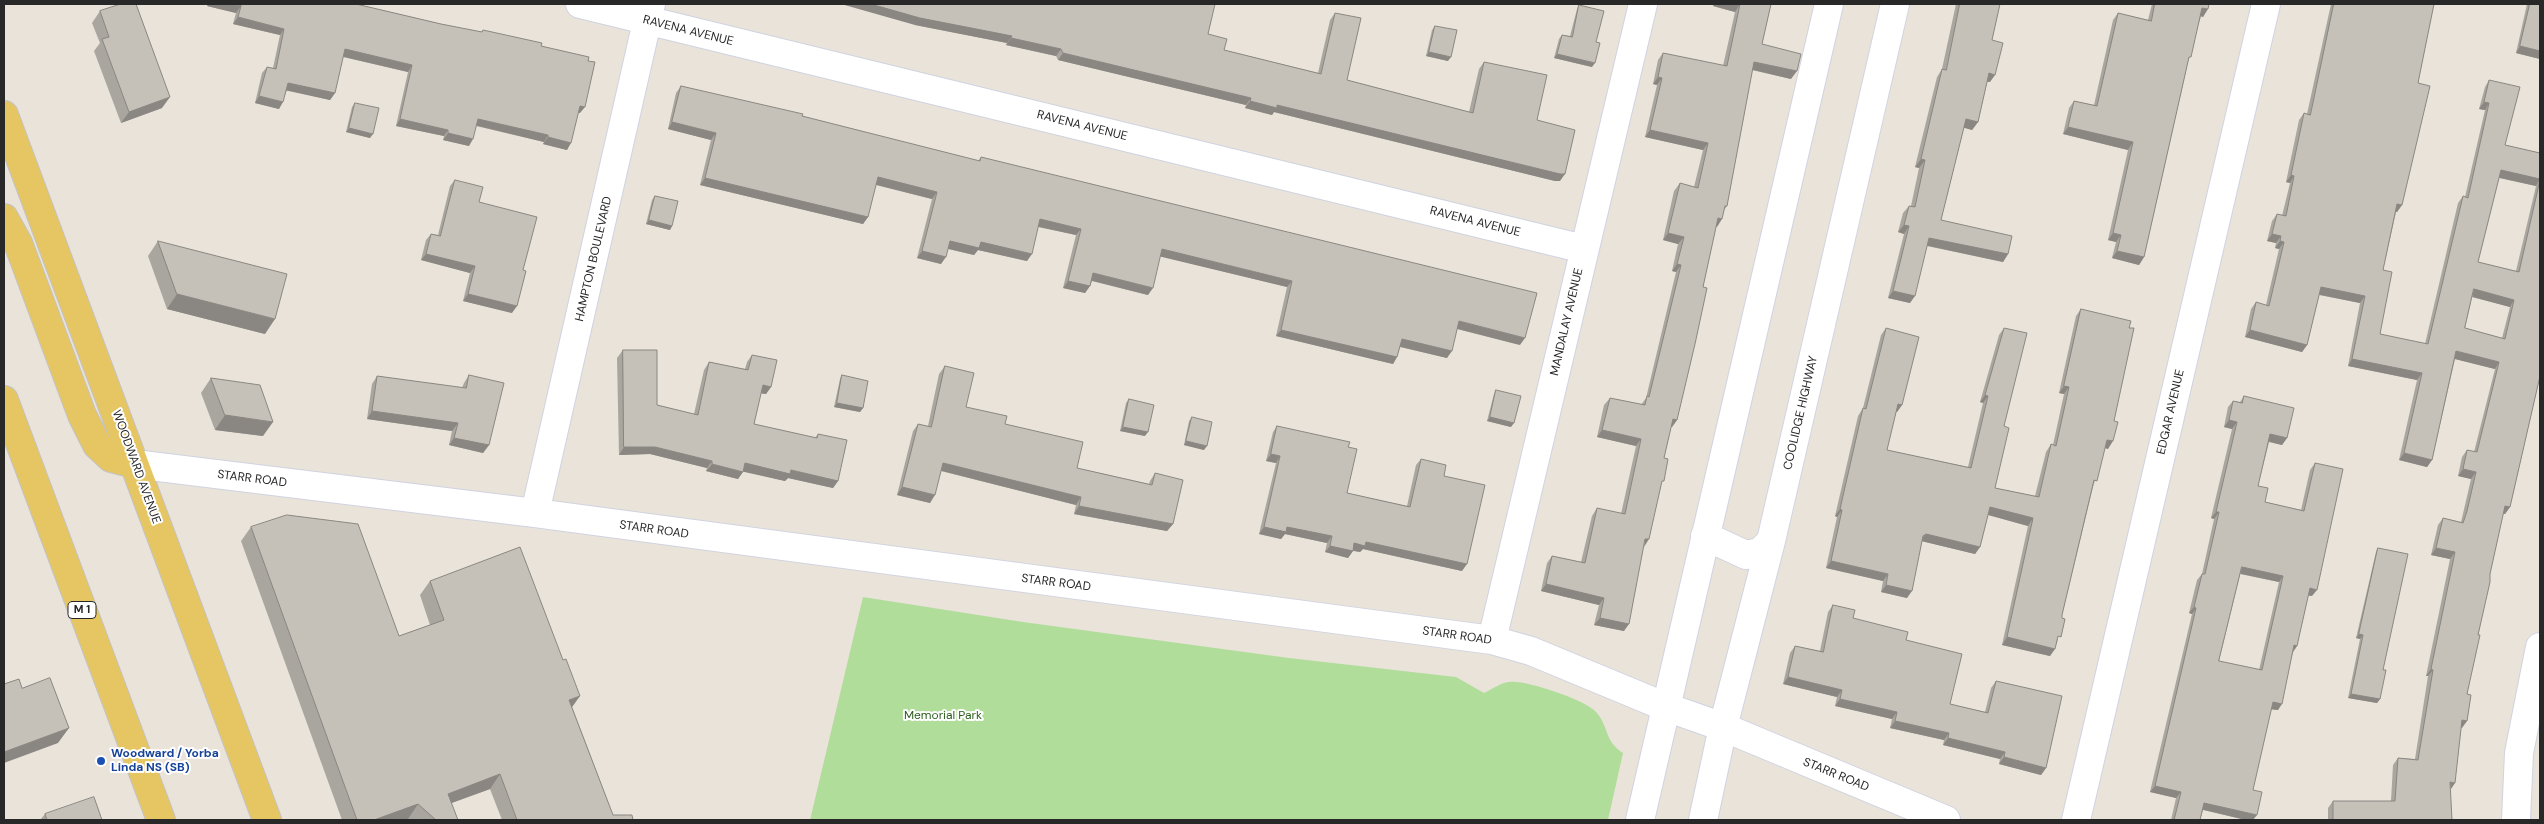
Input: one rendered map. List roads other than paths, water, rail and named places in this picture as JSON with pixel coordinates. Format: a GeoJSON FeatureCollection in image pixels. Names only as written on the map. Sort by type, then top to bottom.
{"type":"FeatureCollection","features":[{"type":"Feature","properties":{"kind":"main road","name":"WOODWARD AVENUE"},"geometry":{"type":"LineString","coordinates":[[4,115],[267,820]]}},
{"type":"Feature","properties":{"kind":"main road"},"geometry":{"type":"LineString","coordinates":[[4,218],[18,243],[82,416],[97,446],[111,458],[134,464]]}},
{"type":"Feature","properties":{"kind":"main road","name":"M 1"},"geometry":{"type":"LineString","coordinates":[[4,400],[161,820]]}},
{"type":"Feature","properties":{"kind":"street","name":"RAVENA AVENUE"},"geometry":{"type":"LineString","coordinates":[[580,4],[649,12],[1584,249]]}},
{"type":"Feature","properties":{"kind":"street","name":"MANDALAY AVENUE"},"geometry":{"type":"LineString","coordinates":[[1492,640],[1643,4]]}},
{"type":"Feature","properties":{"kind":"street"},"geometry":{"type":"LineString","coordinates":[[1640,820],[1829,4]]}},
{"type":"Feature","properties":{"kind":"street","name":"COOLIDGE HIGHWAY"},"geometry":{"type":"LineString","coordinates":[[1703,820],[1723,727],[1771,541],[1895,4]]}},
{"type":"Feature","properties":{"kind":"street","name":"EDGAR AVENUE"},"geometry":{"type":"LineString","coordinates":[[2076,820],[2266,4]]}},
{"type":"Feature","properties":{"kind":"street","name":"HAMPTON BOULEVARD"},"geometry":{"type":"LineString","coordinates":[[535,513],[649,12]]}},
{"type":"Feature","properties":{"kind":"street","name":"STARR ROAD"},"geometry":{"type":"LineString","coordinates":[[134,464],[535,513],[1492,640],[1531,651],[1666,708],[1723,727],[1946,820]]}},
{"type":"Feature","properties":{"kind":"street"},"geometry":{"type":"LineString","coordinates":[[1705,536],[1746,555],[1760,552],[1771,541]]}},
{"type":"Feature","properties":{"kind":"street"},"geometry":{"type":"LineString","coordinates":[[2516,820],[2519,753],[2540,647]]}},
{"type":"Feature","properties":{"kind":"place","name":"Woodward / Yorba Linda NS (SB)"},"geometry":{"type":"Point","coordinates":[101,761]}},
{"type":"Feature","properties":{"kind":"park label","name":"Memorial Park"},"geometry":{"type":"Point","coordinates":[943,716]}}]}
